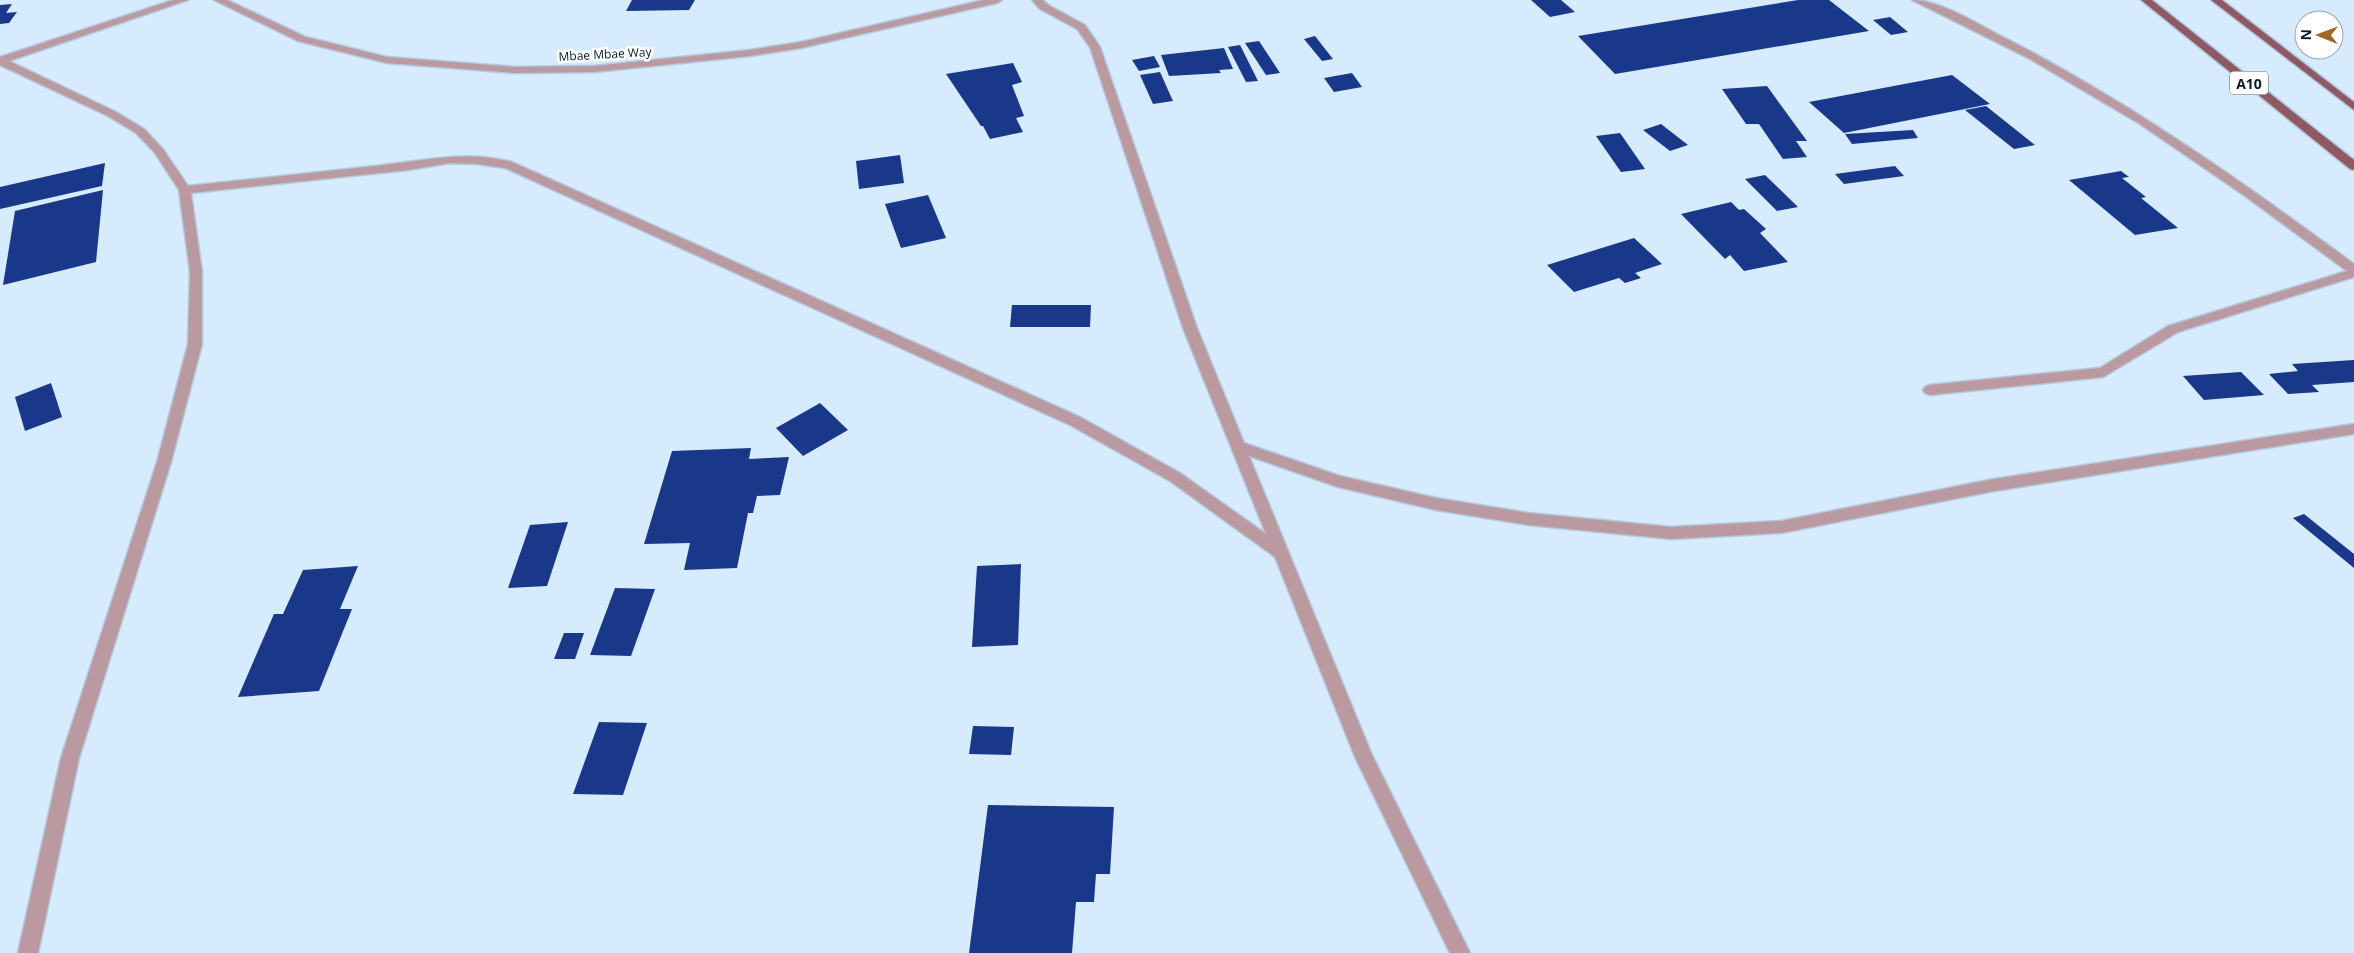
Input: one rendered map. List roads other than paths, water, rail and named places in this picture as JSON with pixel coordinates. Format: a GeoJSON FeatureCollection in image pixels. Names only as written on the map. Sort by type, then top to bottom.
{"type":"FeatureCollection","features":[{"type":"Feature","properties":{"kind":"main road","name":"A10"},"geometry":{"type":"LineString","coordinates":[[2146,0],[2354,166]]}},
{"type":"Feature","properties":{"kind":"main road"},"geometry":{"type":"LineString","coordinates":[[2216,0],[2354,108]]}},
{"type":"Feature","properties":{"kind":"street"},"geometry":{"type":"LineString","coordinates":[[0,61],[183,0]]}},
{"type":"Feature","properties":{"kind":"street","name":"Mbae Mbae Way"},"geometry":{"type":"LineString","coordinates":[[219,0],[302,39],[386,60],[516,70],[594,69],[750,53],[801,45],[997,0]]}},
{"type":"Feature","properties":{"kind":"street"},"geometry":{"type":"LineString","coordinates":[[232,6],[246,0]]}},
{"type":"Feature","properties":{"kind":"street"},"geometry":{"type":"LineString","coordinates":[[1037,0],[1044,7],[1081,27],[1095,48],[1190,328],[1237,446],[1364,757],[1460,953]]}},
{"type":"Feature","properties":{"kind":"street"},"geometry":{"type":"LineString","coordinates":[[1917,0],[1976,25],[2049,63],[2140,118],[2238,184],[2354,272]]}},
{"type":"Feature","properties":{"kind":"street"},"geometry":{"type":"LineString","coordinates":[[2220,0],[2253,30]]}},
{"type":"Feature","properties":{"kind":"street"},"geometry":{"type":"LineString","coordinates":[[0,61],[112,114],[140,131],[159,151],[185,190],[196,272],[194,344],[164,462],[70,758],[28,953]]}},
{"type":"Feature","properties":{"kind":"street"},"geometry":{"type":"LineString","coordinates":[[185,190],[408,166],[450,159],[477,160],[508,165],[1075,421],[1175,478],[1281,553]]}},
{"type":"Feature","properties":{"kind":"street"},"geometry":{"type":"LineString","coordinates":[[1930,390],[2103,372],[2173,329],[2354,272]]}},
{"type":"Feature","properties":{"kind":"street"},"geometry":{"type":"LineString","coordinates":[[1237,446],[1338,481],[1436,504],[1529,519],[1671,533],[1781,527],[1994,485],[2354,429]]}}]}
